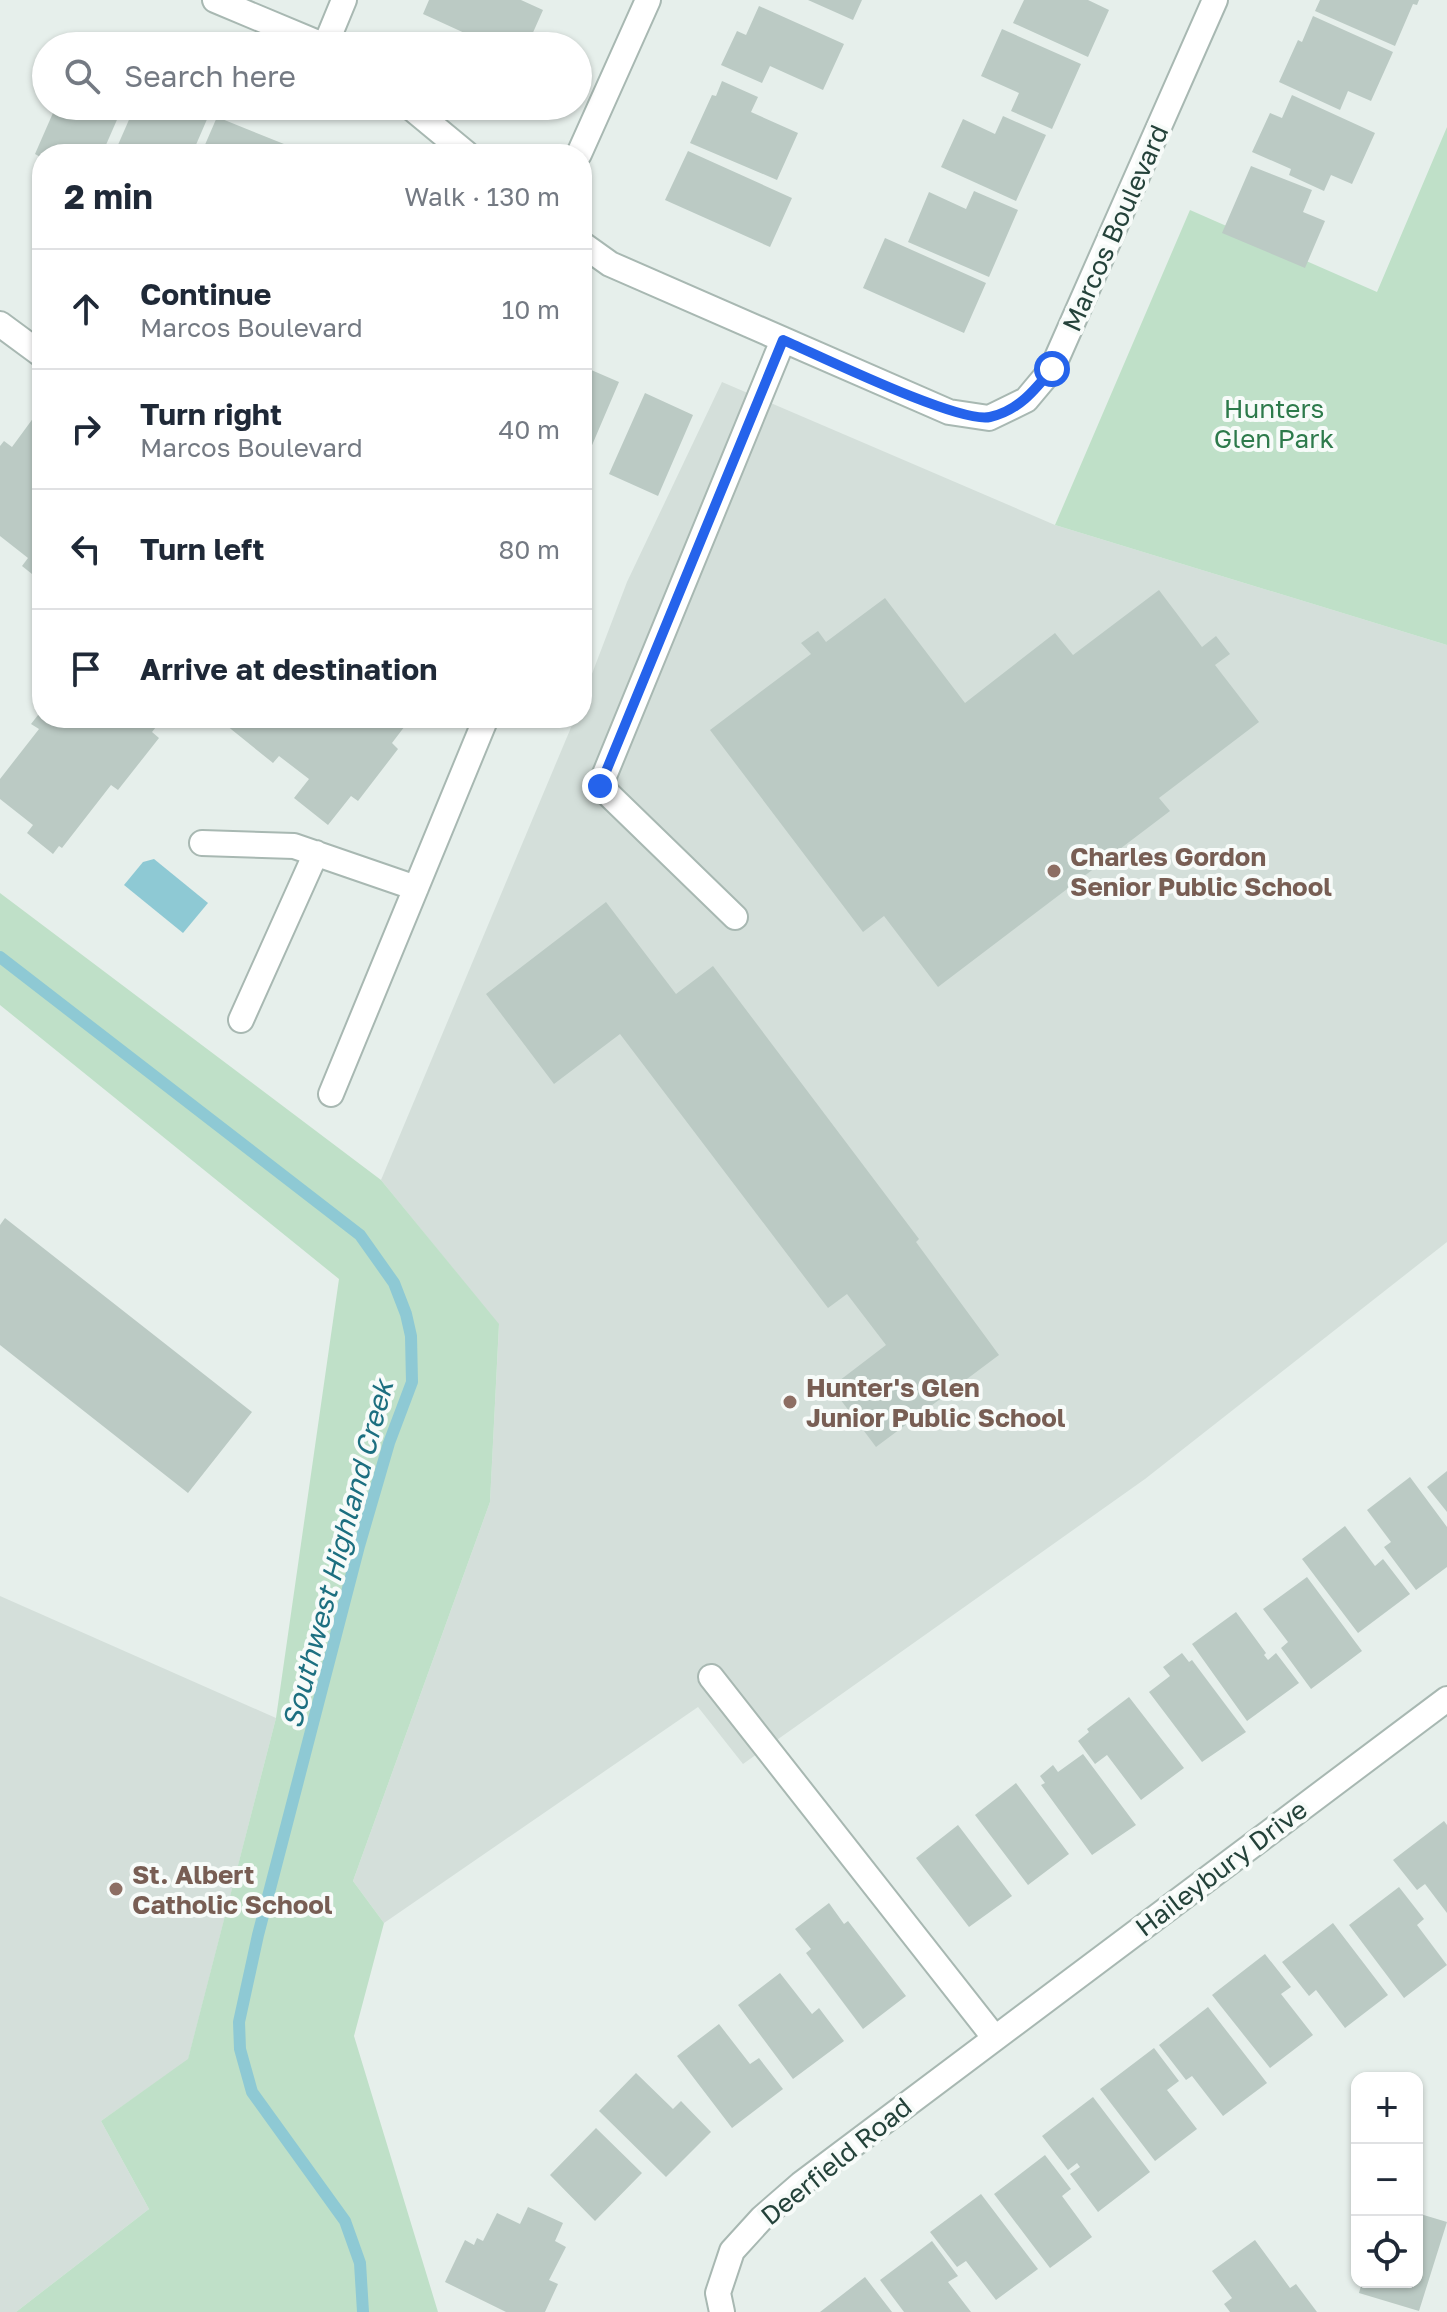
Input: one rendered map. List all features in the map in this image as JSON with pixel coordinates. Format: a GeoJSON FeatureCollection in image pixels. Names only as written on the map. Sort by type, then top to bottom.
{"type":"FeatureCollection","features":[{"type":"Feature","properties":{"kind":"street"},"geometry":{"type":"LineString","coordinates":[[215,0],[292,32]]}},
{"type":"Feature","properties":{"kind":"street"},"geometry":{"type":"LineString","coordinates":[[331,32],[344,0]]}},
{"type":"Feature","properties":{"kind":"street"},"geometry":{"type":"LineString","coordinates":[[583,144],[648,0]]}},
{"type":"Feature","properties":{"kind":"street","name":"Marcos Boulevard"},"geometry":{"type":"LineString","coordinates":[[592,251],[610,264],[949,412],[989,418],[1026,400],[1052,369],[1215,0]]}},
{"type":"Feature","properties":{"kind":"street"},"geometry":{"type":"LineString","coordinates":[[426,120],[455,144]]}},
{"type":"Feature","properties":{"kind":"street"},"geometry":{"type":"LineString","coordinates":[[0,324],[32,348]]}},
{"type":"Feature","properties":{"kind":"street"},"geometry":{"type":"LineString","coordinates":[[735,917],[600,786],[783,340]]}},
{"type":"Feature","properties":{"kind":"street"},"geometry":{"type":"LineString","coordinates":[[331,1094],[482,728]]}},
{"type":"Feature","properties":{"kind":"street"},"geometry":{"type":"LineString","coordinates":[[202,843],[294,846],[416,888]]}},
{"type":"Feature","properties":{"kind":"street"},"geometry":{"type":"LineString","coordinates":[[241,1020],[316,853]]}},
{"type":"Feature","properties":{"kind":"street"},"geometry":{"type":"LineString","coordinates":[[711,1677],[994,2037]]}},
{"type":"Feature","properties":{"kind":"street","name":"Haileybury Drive"},"geometry":{"type":"LineString","coordinates":[[994,2037],[1447,1699]]}},
{"type":"Feature","properties":{"kind":"street","name":"Deerfield Road"},"geometry":{"type":"LineString","coordinates":[[722,2312],[718,2293],[732,2251],[762,2218],[801,2184],[994,2037]]}},
{"type":"Feature","properties":{"kind":"shaded area"},"geometry":{"type":"Polygon","coordinates":[[[722,382],[1055,525],[1447,645],[1447,1242],[1145,1479],[743,1764],[698,1707],[384,1923],[353,1881],[490,1502],[499,1325],[381,1180],[571,728],[592,728],[592,674],[627,582],[722,382]]]}},
{"type":"Feature","properties":{"kind":"shaded area","name":"St. Albert Catholic School"},"geometry":{"type":"Polygon","coordinates":[[[0,1596],[276,1718],[188,2060],[101,2121],[149,2209],[16,2312],[0,2312],[0,1596]]]}},
{"type":"Feature","properties":{"kind":"green space","name":"Hunters Glen Park"},"geometry":{"type":"Polygon","coordinates":[[[1447,127],[1447,645],[1055,525],[1190,210],[1377,292],[1447,127]]]}},
{"type":"Feature","properties":{"kind":"green space"},"geometry":{"type":"Polygon","coordinates":[[[0,893],[381,1180],[499,1324],[490,1502],[353,1881],[384,1923],[354,2036],[438,2312],[16,2312],[149,2209],[101,2121],[188,2059],[276,1718],[339,1279],[0,1005],[0,893]]]}},
{"type":"Feature","properties":{"kind":"water"},"geometry":{"type":"Polygon","coordinates":[[[154,859],[208,903],[183,933],[124,885],[143,862],[154,859]]]}},
{"type":"Feature","properties":{"kind":"building"},"geometry":{"type":"Polygon","coordinates":[[[429,0],[521,0],[543,10],[533,32],[462,32],[423,14],[429,0]]]}},
{"type":"Feature","properties":{"kind":"building"},"geometry":{"type":"Polygon","coordinates":[[[808,0],[862,0],[853,20],[808,0]]]}},
{"type":"Feature","properties":{"kind":"building"},"geometry":{"type":"Polygon","coordinates":[[[1024,0],[1088,0],[1109,10],[1088,57],[1013,23],[1024,0]]]}},
{"type":"Feature","properties":{"kind":"building"},"geometry":{"type":"Polygon","coordinates":[[[1320,0],[1419,0],[1417,5],[1413,4],[1395,46],[1315,11],[1320,0]]]}},
{"type":"Feature","properties":{"kind":"building"},"geometry":{"type":"Polygon","coordinates":[[[759,6],[844,44],[823,90],[770,66],[762,83],[721,65],[737,31],[746,35],[759,6]]]}},
{"type":"Feature","properties":{"kind":"building"},"geometry":{"type":"Polygon","coordinates":[[[1313,16],[1393,52],[1371,101],[1348,91],[1340,110],[1279,82],[1313,16]]]}},
{"type":"Feature","properties":{"kind":"building"},"geometry":{"type":"Polygon","coordinates":[[[1002,29],[1081,64],[1052,129],[1011,111],[1019,93],[981,76],[1002,29]]]}},
{"type":"Feature","properties":{"kind":"building"},"geometry":{"type":"Polygon","coordinates":[[[722,81],[758,97],[751,112],[798,133],[777,180],[690,143],[712,95],[716,96],[722,81]]]}},
{"type":"Feature","properties":{"kind":"building"},"geometry":{"type":"Polygon","coordinates":[[[1292,95],[1375,133],[1352,184],[1331,175],[1324,191],[1289,175],[1291,169],[1252,152],[1270,113],[1282,118],[1292,95]]]}},
{"type":"Feature","properties":{"kind":"building"},"geometry":{"type":"Polygon","coordinates":[[[1003,116],[1046,135],[1016,201],[941,167],[963,119],[995,134],[1003,116]]]}},
{"type":"Feature","properties":{"kind":"building"},"geometry":{"type":"Polygon","coordinates":[[[50,120],[117,120],[106,144],[39,144],[50,120]]]}},
{"type":"Feature","properties":{"kind":"building"},"geometry":{"type":"Polygon","coordinates":[[[129,120],[207,120],[196,144],[118,144],[129,120]]]}},
{"type":"Feature","properties":{"kind":"building"},"geometry":{"type":"Polygon","coordinates":[[[216,120],[224,120],[284,144],[205,144],[216,120]]]}},
{"type":"Feature","properties":{"kind":"building"},"geometry":{"type":"Polygon","coordinates":[[[688,151],[792,198],[770,247],[665,200],[688,151]]]}},
{"type":"Feature","properties":{"kind":"building"},"geometry":{"type":"Polygon","coordinates":[[[1251,166],[1312,190],[1303,212],[1325,221],[1305,268],[1222,233],[1251,166]]]}},
{"type":"Feature","properties":{"kind":"building"},"geometry":{"type":"Polygon","coordinates":[[[974,191],[1018,210],[989,277],[908,242],[929,192],[966,209],[974,191]]]}},
{"type":"Feature","properties":{"kind":"building"},"geometry":{"type":"Polygon","coordinates":[[[885,238],[986,283],[964,333],[863,288],[885,238]]]}},
{"type":"Feature","properties":{"kind":"building"},"geometry":{"type":"Polygon","coordinates":[[[592,370],[619,382],[592,445],[592,370]]]}},
{"type":"Feature","properties":{"kind":"building"},"geometry":{"type":"Polygon","coordinates":[[[645,393],[693,415],[658,496],[609,474],[645,393]]]}},
{"type":"Feature","properties":{"kind":"building"},"geometry":{"type":"Polygon","coordinates":[[[32,420],[32,574],[22,566],[28,558],[0,536],[0,446],[4,441],[12,447],[32,420]]]}},
{"type":"Feature","properties":{"kind":"building"},"geometry":{"type":"Polygon","coordinates":[[[1159,590],[1202,647],[1216,636],[1230,654],[1215,665],[1259,722],[1159,798],[1170,811],[938,987],[884,916],[863,932],[710,730],[811,654],[801,643],[818,631],[826,642],[885,598],[965,703],[1055,633],[1073,655],[1159,590]]]}},
{"type":"Feature","properties":{"kind":"building"},"geometry":{"type":"Polygon","coordinates":[[[155,728],[152,732],[159,738],[118,790],[111,785],[62,848],[59,846],[53,854],[27,833],[33,825],[0,799],[0,779],[39,729],[155,728]]]}},
{"type":"Feature","properties":{"kind":"building"},"geometry":{"type":"Polygon","coordinates":[[[230,728],[403,728],[392,743],[398,749],[358,801],[351,796],[328,825],[294,798],[309,779],[279,756],[273,763],[230,728]]]}},
{"type":"Feature","properties":{"kind":"building"},"geometry":{"type":"Polygon","coordinates":[[[606,902],[676,994],[713,966],[919,1239],[916,1242],[999,1355],[876,1447],[831,1387],[886,1345],[847,1294],[828,1308],[620,1034],[554,1084],[486,994],[606,902]]]}},
{"type":"Feature","properties":{"kind":"building"},"geometry":{"type":"Polygon","coordinates":[[[5,1218],[252,1412],[188,1493],[0,1345],[0,1225],[5,1218]]]}},
{"type":"Feature","properties":{"kind":"building"},"geometry":{"type":"Polygon","coordinates":[[[1447,1471],[1447,1512],[1427,1487],[1447,1471]]]}},
{"type":"Feature","properties":{"kind":"building"},"geometry":{"type":"Polygon","coordinates":[[[1410,1477],[1447,1527],[1447,1567],[1416,1590],[1384,1547],[1391,1542],[1367,1510],[1410,1477]]]}},
{"type":"Feature","properties":{"kind":"building"},"geometry":{"type":"Polygon","coordinates":[[[1345,1526],[1375,1566],[1383,1559],[1410,1594],[1358,1633],[1302,1559],[1345,1526]]]}},
{"type":"Feature","properties":{"kind":"building"},"geometry":{"type":"Polygon","coordinates":[[[1307,1577],[1362,1651],[1311,1689],[1281,1648],[1288,1642],[1263,1609],[1307,1577]]]}},
{"type":"Feature","properties":{"kind":"building"},"geometry":{"type":"Polygon","coordinates":[[[1236,1612],[1268,1660],[1276,1653],[1299,1683],[1247,1721],[1192,1644],[1236,1612]]]}},
{"type":"Feature","properties":{"kind":"building"},"geometry":{"type":"Polygon","coordinates":[[[1182,1653],[1189,1662],[1192,1660],[1246,1732],[1202,1762],[1149,1692],[1170,1676],[1163,1667],[1182,1653]]]}},
{"type":"Feature","properties":{"kind":"building"},"geometry":{"type":"Polygon","coordinates":[[[1129,1697],[1184,1768],[1141,1800],[1107,1755],[1095,1764],[1078,1741],[1089,1732],[1087,1729],[1129,1697]]]}},
{"type":"Feature","properties":{"kind":"building"},"geometry":{"type":"Polygon","coordinates":[[[1083,1754],[1136,1825],[1092,1855],[1041,1785],[1045,1783],[1040,1776],[1053,1765],[1058,1772],[1083,1754]]]}},
{"type":"Feature","properties":{"kind":"building"},"geometry":{"type":"Polygon","coordinates":[[[1016,1783],[1069,1854],[1028,1885],[975,1815],[1016,1783]]]}},
{"type":"Feature","properties":{"kind":"building"},"geometry":{"type":"Polygon","coordinates":[[[1444,1821],[1447,1825],[1447,1913],[1425,1884],[1417,1890],[1393,1860],[1444,1821]]]}},
{"type":"Feature","properties":{"kind":"building"},"geometry":{"type":"Polygon","coordinates":[[[958,1825],[1012,1896],[969,1927],[916,1858],[958,1825]]]}},
{"type":"Feature","properties":{"kind":"building"},"geometry":{"type":"Polygon","coordinates":[[[1399,1887],[1424,1919],[1417,1925],[1447,1965],[1404,1998],[1349,1925],[1399,1887]]]}},
{"type":"Feature","properties":{"kind":"building"},"geometry":{"type":"Polygon","coordinates":[[[829,1903],[844,1924],[848,1921],[906,1996],[863,2029],[806,1953],[811,1949],[795,1929],[829,1903]]]}},
{"type":"Feature","properties":{"kind":"building"},"geometry":{"type":"Polygon","coordinates":[[[1333,1923],[1388,1995],[1345,2028],[1316,1990],[1309,1996],[1282,1962],[1333,1923]]]}},
{"type":"Feature","properties":{"kind":"building"},"geometry":{"type":"Polygon","coordinates":[[[1265,1954],[1291,1987],[1281,1994],[1313,2035],[1270,2068],[1212,1995],[1265,1954]]]}},
{"type":"Feature","properties":{"kind":"building"},"geometry":{"type":"Polygon","coordinates":[[[780,1973],[812,2014],[819,2008],[844,2041],[793,2079],[738,2005],[780,1973]]]}},
{"type":"Feature","properties":{"kind":"building"},"geometry":{"type":"Polygon","coordinates":[[[1208,2007],[1267,2083],[1223,2116],[1192,2076],[1186,2080],[1159,2045],[1208,2007]]]}},
{"type":"Feature","properties":{"kind":"building"},"geometry":{"type":"Polygon","coordinates":[[[719,2024],[750,2064],[759,2058],[783,2089],[732,2128],[677,2056],[719,2024]]]}},
{"type":"Feature","properties":{"kind":"building"},"geometry":{"type":"Polygon","coordinates":[[[1154,2048],[1179,2081],[1167,2090],[1197,2129],[1155,2161],[1100,2089],[1154,2048]]]}},
{"type":"Feature","properties":{"kind":"building"},"geometry":{"type":"Polygon","coordinates":[[[636,2073],[673,2109],[681,2101],[711,2132],[666,2177],[599,2111],[636,2073]]]}},
{"type":"Feature","properties":{"kind":"building"},"geometry":{"type":"Polygon","coordinates":[[[1093,2097],[1150,2172],[1098,2212],[1070,2174],[1080,2167],[1077,2163],[1068,2170],[1042,2136],[1093,2097]]]}},
{"type":"Feature","properties":{"kind":"building"},"geometry":{"type":"Polygon","coordinates":[[[596,2128],[642,2173],[595,2221],[550,2175],[596,2128]]]}},
{"type":"Feature","properties":{"kind":"building"},"geometry":{"type":"Polygon","coordinates":[[[1045,2155],[1071,2189],[1062,2196],[1092,2237],[1050,2268],[994,2194],[1045,2155]]]}},
{"type":"Feature","properties":{"kind":"building"},"geometry":{"type":"Polygon","coordinates":[[[981,2194],[1038,2269],[996,2300],[966,2261],[957,2267],[930,2232],[981,2194]]]}},
{"type":"Feature","properties":{"kind":"building"},"geometry":{"type":"Polygon","coordinates":[[[528,2207],[563,2223],[555,2241],[566,2247],[549,2280],[558,2284],[545,2312],[506,2312],[445,2282],[465,2240],[474,2245],[477,2238],[483,2241],[497,2213],[520,2224],[528,2207]]]}},
{"type":"Feature","properties":{"kind":"building"},"geometry":{"type":"Polygon","coordinates":[[[1423,2215],[1447,2222],[1419,2311],[1359,2293],[1360,2288],[1423,2288],[1423,2215]]]}},
{"type":"Feature","properties":{"kind":"building"},"geometry":{"type":"Polygon","coordinates":[[[1255,2240],[1290,2288],[1296,2284],[1317,2312],[1230,2312],[1224,2304],[1232,2298],[1212,2271],[1255,2240]]]}},
{"type":"Feature","properties":{"kind":"building"},"geometry":{"type":"Polygon","coordinates":[[[932,2241],[958,2276],[948,2282],[971,2312],[904,2312],[880,2280],[932,2241]]]}},
{"type":"Feature","properties":{"kind":"building"},"geometry":{"type":"Polygon","coordinates":[[[865,2277],[892,2312],[820,2312],[865,2277]]]}},
{"type":"Feature","properties":{"kind":"waterway","name":"Southwest Highland Creek"},"geometry":{"type":"LineString","coordinates":[[0,957],[360,1235],[394,1283],[406,1314],[411,1336],[412,1382],[389,1443],[359,1546],[258,1935],[239,2022],[240,2049],[252,2092],[345,2221],[360,2263],[363,2312]]}},
{"type":"Feature","properties":{"kind":"place","name":"Charles Gordon Senior Public School"},"geometry":{"type":"Point","coordinates":[1054,871]}},
{"type":"Feature","properties":{"kind":"place","name":"Hunter's Glen Junior Public School"},"geometry":{"type":"Point","coordinates":[790,1402]}},
{"type":"Feature","properties":{"kind":"place","name":"St. Albert Catholic School"},"geometry":{"type":"Point","coordinates":[116,1889]}},
{"type":"Feature","properties":{"kind":"route"},"geometry":{"type":"LineString","coordinates":[[600,786],[783,340],[949,412],[989,418],[1026,400],[1052,369]]}}]}
